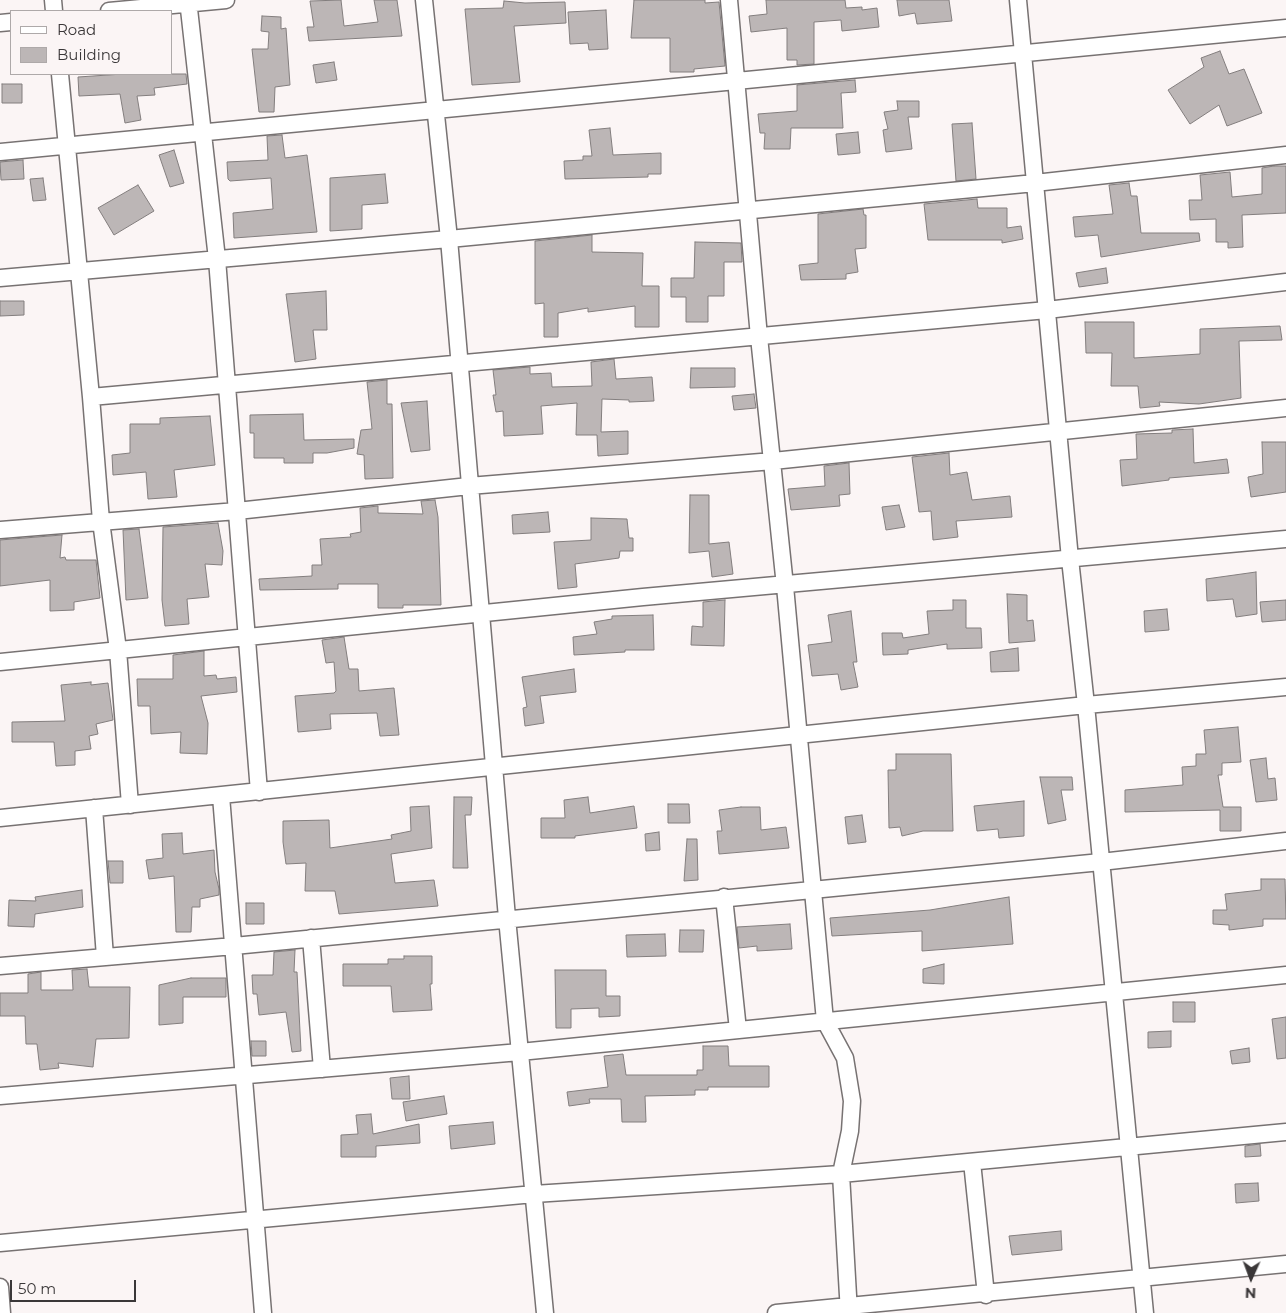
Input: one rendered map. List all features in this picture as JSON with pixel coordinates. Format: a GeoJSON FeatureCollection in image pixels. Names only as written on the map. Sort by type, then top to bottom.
{"type":"FeatureCollection","features":[{"type":"Feature","properties":{"kind":"street"},"geometry":{"type":"LineString","coordinates":[[118,10],[226,0]]}},
{"type":"Feature","properties":{"kind":"street"},"geometry":{"type":"LineString","coordinates":[[424,0],[434,111],[449,240],[507,918],[545,1313]]}},
{"type":"Feature","properties":{"kind":"street"},"geometry":{"type":"LineString","coordinates":[[729,0],[747,211],[800,736],[825,1021],[845,1058],[852,1101],[850,1131],[841,1174],[849,1310]]}},
{"type":"Feature","properties":{"kind":"street"},"geometry":{"type":"LineString","coordinates":[[1018,0],[1070,559],[1145,1313]]}},
{"type":"Feature","properties":{"kind":"street"},"geometry":{"type":"LineString","coordinates":[[189,2],[217,259],[259,792]]}},
{"type":"Feature","properties":{"kind":"street"},"geometry":{"type":"LineString","coordinates":[[0,152],[204,134],[1286,28]]}},
{"type":"Feature","properties":{"kind":"street"},"geometry":{"type":"LineString","coordinates":[[60,75],[101,521],[118,650],[130,805]]}},
{"type":"Feature","properties":{"kind":"street"},"geometry":{"type":"LineString","coordinates":[[0,278],[79,273],[217,259],[449,240],[1035,183],[1286,155]]}},
{"type":"Feature","properties":{"kind":"street"},"geometry":{"type":"LineString","coordinates":[[91,396],[1047,310],[1286,282]]}},
{"type":"Feature","properties":{"kind":"street"},"geometry":{"type":"LineString","coordinates":[[0,530],[236,511],[469,486],[773,460],[1286,408]]}},
{"type":"Feature","properties":{"kind":"street"},"geometry":{"type":"LineString","coordinates":[[0,662],[481,613],[1286,539]]}},
{"type":"Feature","properties":{"kind":"street"},"geometry":{"type":"LineString","coordinates":[[0,818],[1086,705],[1286,687]]}},
{"type":"Feature","properties":{"kind":"street"},"geometry":{"type":"LineString","coordinates":[[221,796],[263,1313]]}},
{"type":"Feature","properties":{"kind":"street"},"geometry":{"type":"LineString","coordinates":[[94,808],[105,957]]}},
{"type":"Feature","properties":{"kind":"street"},"geometry":{"type":"LineString","coordinates":[[0,966],[234,946],[507,918],[1101,862],[1286,842]]}},
{"type":"Feature","properties":{"kind":"street"},"geometry":{"type":"LineString","coordinates":[[724,897],[738,1030]]}},
{"type":"Feature","properties":{"kind":"street"},"geometry":{"type":"LineString","coordinates":[[311,938],[322,1069]]}},
{"type":"Feature","properties":{"kind":"street"},"geometry":{"type":"LineString","coordinates":[[0,1096],[520,1052],[1114,994],[1286,975]]}},
{"type":"Feature","properties":{"kind":"street"},"geometry":{"type":"LineString","coordinates":[[0,1244],[534,1194],[841,1174],[1286,1132]]}},
{"type":"Feature","properties":{"kind":"street"},"geometry":{"type":"LineString","coordinates":[[972,1162],[986,1295]]}},
{"type":"Feature","properties":{"kind":"street"},"geometry":{"type":"LineString","coordinates":[[776,1313],[849,1310],[1286,1264]]}},
{"type":"Feature","properties":{"kind":"street"},"geometry":{"type":"LineString","coordinates":[[0,1287],[2,1313]]}},
{"type":"Feature","properties":{"kind":"building"},"geometry":{"type":"Polygon","coordinates":[[[341,0],[344,26],[378,22],[374,0],[397,0],[402,36],[309,41],[307,27],[314,27],[310,1],[341,0]]]}},
{"type":"Feature","properties":{"kind":"building"},"geometry":{"type":"Polygon","coordinates":[[[634,0],[705,0],[705,3],[719,2],[725,66],[694,69],[694,72],[670,72],[670,38],[631,38],[634,0]]]}},
{"type":"Feature","properties":{"kind":"building"},"geometry":{"type":"Polygon","coordinates":[[[766,0],[845,0],[846,8],[862,7],[862,10],[877,8],[879,27],[842,31],[841,20],[814,22],[814,64],[797,65],[797,60],[787,60],[787,28],[751,32],[749,16],[767,14],[766,0]]]}},
{"type":"Feature","properties":{"kind":"building"},"geometry":{"type":"Polygon","coordinates":[[[897,0],[949,0],[952,21],[917,24],[915,13],[899,16],[897,0]]]}},
{"type":"Feature","properties":{"kind":"building"},"geometry":{"type":"Polygon","coordinates":[[[504,1],[525,3],[565,2],[566,23],[514,26],[520,82],[472,85],[465,9],[503,8],[504,1]]]}},
{"type":"Feature","properties":{"kind":"building"},"geometry":{"type":"Polygon","coordinates":[[[606,10],[608,49],[589,50],[588,43],[570,44],[568,12],[606,10]]]}},
{"type":"Feature","properties":{"kind":"building"},"geometry":{"type":"Polygon","coordinates":[[[262,16],[281,17],[281,29],[286,28],[290,85],[275,87],[274,112],[259,112],[252,49],[268,49],[269,32],[261,31],[262,16]]]}},
{"type":"Feature","properties":{"kind":"building"},"geometry":{"type":"Polygon","coordinates":[[[1220,51],[1229,74],[1244,69],[1262,113],[1227,126],[1219,105],[1190,124],[1168,90],[1204,67],[1201,58],[1220,51]]]}},
{"type":"Feature","properties":{"kind":"building"},"geometry":{"type":"Polygon","coordinates":[[[334,62],[337,80],[316,83],[313,65],[334,62]]]}},
{"type":"Feature","properties":{"kind":"building"},"geometry":{"type":"Polygon","coordinates":[[[186,74],[187,84],[154,88],[155,95],[137,96],[141,120],[125,123],[120,94],[79,96],[78,77],[186,74]]]}},
{"type":"Feature","properties":{"kind":"building"},"geometry":{"type":"Polygon","coordinates":[[[855,80],[856,92],[841,93],[843,128],[791,128],[790,149],[764,149],[765,133],[760,133],[758,114],[797,111],[797,85],[855,80]]]}},
{"type":"Feature","properties":{"kind":"building"},"geometry":{"type":"Polygon","coordinates":[[[2,84],[22,84],[22,103],[2,103],[2,84]]]}},
{"type":"Feature","properties":{"kind":"building"},"geometry":{"type":"Polygon","coordinates":[[[897,101],[919,101],[919,117],[908,117],[912,149],[886,152],[883,130],[888,129],[884,112],[898,110],[897,101]]]}},
{"type":"Feature","properties":{"kind":"building"},"geometry":{"type":"Polygon","coordinates":[[[972,123],[976,179],[956,181],[952,124],[972,123]]]}},
{"type":"Feature","properties":{"kind":"building"},"geometry":{"type":"Polygon","coordinates":[[[610,128],[613,155],[661,153],[661,174],[648,174],[648,177],[565,179],[564,161],[583,160],[583,156],[592,156],[589,130],[610,128]]]}},
{"type":"Feature","properties":{"kind":"building"},"geometry":{"type":"Polygon","coordinates":[[[858,132],[860,153],[838,155],[836,134],[858,132]]]}},
{"type":"Feature","properties":{"kind":"building"},"geometry":{"type":"Polygon","coordinates":[[[282,135],[285,158],[307,155],[317,232],[234,238],[233,213],[273,209],[271,178],[230,181],[228,179],[227,162],[268,160],[267,136],[282,135]]]}},
{"type":"Feature","properties":{"kind":"building"},"geometry":{"type":"Polygon","coordinates":[[[174,150],[184,183],[170,187],[159,155],[174,150]]]}},
{"type":"Feature","properties":{"kind":"building"},"geometry":{"type":"Polygon","coordinates":[[[23,160],[24,179],[1,180],[0,162],[23,160]]]}},
{"type":"Feature","properties":{"kind":"building"},"geometry":{"type":"Polygon","coordinates":[[[1286,166],[1286,213],[1242,215],[1243,247],[1228,248],[1228,242],[1216,242],[1216,219],[1190,220],[1189,200],[1202,200],[1200,175],[1230,172],[1232,197],[1262,194],[1262,168],[1286,166]]]}},
{"type":"Feature","properties":{"kind":"building"},"geometry":{"type":"Polygon","coordinates":[[[385,174],[388,203],[362,205],[362,229],[330,231],[330,178],[385,174]]]}},
{"type":"Feature","properties":{"kind":"building"},"geometry":{"type":"Polygon","coordinates":[[[43,178],[46,200],[33,201],[30,179],[43,178]]]}},
{"type":"Feature","properties":{"kind":"building"},"geometry":{"type":"Polygon","coordinates":[[[1129,183],[1131,196],[1137,196],[1141,233],[1199,233],[1200,241],[1101,257],[1098,235],[1075,237],[1073,217],[1113,214],[1109,185],[1129,183]]]}},
{"type":"Feature","properties":{"kind":"building"},"geometry":{"type":"Polygon","coordinates":[[[138,185],[154,211],[114,235],[98,208],[138,185]]]}},
{"type":"Feature","properties":{"kind":"building"},"geometry":{"type":"Polygon","coordinates":[[[977,199],[978,208],[1007,208],[1007,228],[1021,226],[1023,239],[1002,243],[1002,240],[928,240],[924,204],[977,199]]]}},
{"type":"Feature","properties":{"kind":"building"},"geometry":{"type":"Polygon","coordinates":[[[863,209],[864,215],[866,215],[866,248],[855,249],[858,272],[846,274],[846,279],[801,280],[799,265],[818,263],[818,214],[863,209]]]}},
{"type":"Feature","properties":{"kind":"building"},"geometry":{"type":"Polygon","coordinates":[[[592,235],[592,252],[643,253],[642,286],[659,286],[659,327],[635,327],[635,306],[588,312],[588,308],[558,313],[558,337],[544,337],[544,303],[535,304],[535,241],[592,235]]]}},
{"type":"Feature","properties":{"kind":"building"},"geometry":{"type":"Polygon","coordinates":[[[695,242],[741,243],[742,262],[724,262],[724,296],[708,296],[708,322],[686,322],[686,297],[671,297],[671,278],[694,278],[695,242]]]}},
{"type":"Feature","properties":{"kind":"building"},"geometry":{"type":"Polygon","coordinates":[[[1106,268],[1108,283],[1079,287],[1076,273],[1106,268]]]}},
{"type":"Feature","properties":{"kind":"building"},"geometry":{"type":"Polygon","coordinates":[[[326,291],[327,330],[313,330],[316,359],[295,362],[286,294],[326,291]]]}},
{"type":"Feature","properties":{"kind":"building"},"geometry":{"type":"Polygon","coordinates":[[[0,301],[24,301],[24,315],[0,316],[0,301]]]}},
{"type":"Feature","properties":{"kind":"building"},"geometry":{"type":"Polygon","coordinates":[[[1085,322],[1134,322],[1134,358],[1200,354],[1200,329],[1280,326],[1282,340],[1239,341],[1241,398],[1199,404],[1159,402],[1160,406],[1140,408],[1138,386],[1111,386],[1112,353],[1086,353],[1085,322]]]}},
{"type":"Feature","properties":{"kind":"building"},"geometry":{"type":"Polygon","coordinates":[[[614,359],[616,379],[652,377],[654,401],[629,402],[629,400],[602,399],[601,432],[628,431],[628,454],[598,456],[597,435],[576,435],[577,403],[541,406],[543,434],[504,436],[503,411],[496,412],[493,395],[496,395],[493,370],[530,367],[530,374],[551,373],[552,387],[592,386],[591,362],[614,359]]]}},
{"type":"Feature","properties":{"kind":"building"},"geometry":{"type":"Polygon","coordinates":[[[691,368],[735,368],[735,387],[690,388],[691,368]]]}},
{"type":"Feature","properties":{"kind":"building"},"geometry":{"type":"Polygon","coordinates":[[[387,380],[387,404],[392,404],[393,478],[365,479],[364,455],[357,454],[361,430],[372,429],[367,382],[387,380]]]}},
{"type":"Feature","properties":{"kind":"building"},"geometry":{"type":"Polygon","coordinates":[[[754,394],[756,408],[734,410],[732,396],[754,394]]]}},
{"type":"Feature","properties":{"kind":"building"},"geometry":{"type":"Polygon","coordinates":[[[427,401],[430,450],[411,452],[401,403],[427,401]]]}},
{"type":"Feature","properties":{"kind":"building"},"geometry":{"type":"Polygon","coordinates":[[[303,414],[304,440],[354,439],[354,448],[327,453],[313,453],[313,463],[284,463],[284,458],[254,458],[254,433],[250,433],[250,415],[303,414]]]}},
{"type":"Feature","properties":{"kind":"building"},"geometry":{"type":"Polygon","coordinates":[[[210,416],[215,465],[174,470],[177,497],[148,499],[146,472],[113,475],[112,455],[130,453],[130,424],[160,424],[160,418],[210,416]]]}},
{"type":"Feature","properties":{"kind":"building"},"geometry":{"type":"Polygon","coordinates":[[[1193,429],[1194,463],[1227,459],[1229,473],[1169,478],[1169,480],[1122,486],[1120,460],[1137,459],[1136,434],[1172,433],[1172,430],[1193,429]]]}},
{"type":"Feature","properties":{"kind":"building"},"geometry":{"type":"Polygon","coordinates":[[[1262,442],[1286,442],[1286,492],[1251,497],[1248,477],[1263,474],[1262,442]]]}},
{"type":"Feature","properties":{"kind":"building"},"geometry":{"type":"Polygon","coordinates":[[[949,453],[950,475],[967,472],[972,500],[1010,496],[1012,517],[956,521],[958,537],[933,540],[931,511],[919,512],[912,457],[949,453]]]}},
{"type":"Feature","properties":{"kind":"building"},"geometry":{"type":"Polygon","coordinates":[[[849,463],[850,494],[839,495],[840,506],[791,510],[788,489],[825,486],[824,466],[849,463]]]}},
{"type":"Feature","properties":{"kind":"building"},"geometry":{"type":"Polygon","coordinates":[[[690,495],[709,495],[709,544],[729,542],[733,574],[712,577],[709,551],[689,553],[690,495]]]}},
{"type":"Feature","properties":{"kind":"building"},"geometry":{"type":"Polygon","coordinates":[[[435,500],[438,517],[441,605],[403,605],[403,608],[378,608],[378,584],[338,584],[338,589],[260,590],[259,579],[312,576],[312,565],[322,565],[320,539],[351,537],[350,534],[361,532],[360,508],[378,506],[378,513],[423,514],[421,501],[435,500]]]}},
{"type":"Feature","properties":{"kind":"building"},"geometry":{"type":"Polygon","coordinates":[[[899,505],[905,527],[886,530],[882,507],[899,505]]]}},
{"type":"Feature","properties":{"kind":"building"},"geometry":{"type":"Polygon","coordinates":[[[548,512],[550,532],[513,534],[512,515],[548,512]]]}},
{"type":"Feature","properties":{"kind":"building"},"geometry":{"type":"Polygon","coordinates":[[[591,518],[627,519],[629,538],[633,538],[633,551],[620,551],[619,558],[575,564],[577,587],[558,589],[554,542],[591,540],[591,518]]]}},
{"type":"Feature","properties":{"kind":"building"},"geometry":{"type":"Polygon","coordinates":[[[218,523],[223,551],[222,565],[205,564],[209,597],[187,599],[189,624],[165,626],[162,600],[163,527],[218,523]]]}},
{"type":"Feature","properties":{"kind":"building"},"geometry":{"type":"Polygon","coordinates":[[[139,529],[148,598],[126,600],[123,530],[139,529]]]}},
{"type":"Feature","properties":{"kind":"building"},"geometry":{"type":"Polygon","coordinates":[[[62,535],[60,558],[65,557],[66,560],[96,560],[100,598],[74,602],[74,610],[50,611],[50,580],[0,586],[0,540],[62,535]]]}},
{"type":"Feature","properties":{"kind":"building"},"geometry":{"type":"Polygon","coordinates":[[[1256,572],[1257,614],[1236,617],[1233,599],[1207,601],[1206,579],[1256,572]]]}},
{"type":"Feature","properties":{"kind":"building"},"geometry":{"type":"Polygon","coordinates":[[[1007,594],[1027,595],[1027,621],[1033,620],[1035,641],[1009,643],[1007,594]]]}},
{"type":"Feature","properties":{"kind":"building"},"geometry":{"type":"Polygon","coordinates":[[[725,600],[724,646],[691,645],[692,626],[703,627],[703,602],[725,600]]]}},
{"type":"Feature","properties":{"kind":"building"},"geometry":{"type":"Polygon","coordinates":[[[953,600],[966,600],[966,628],[981,628],[982,648],[947,649],[947,644],[908,650],[908,654],[883,655],[882,633],[902,633],[903,638],[929,634],[927,611],[953,610],[953,600]]]}},
{"type":"Feature","properties":{"kind":"building"},"geometry":{"type":"Polygon","coordinates":[[[1286,600],[1286,620],[1262,622],[1260,602],[1286,600]]]}},
{"type":"Feature","properties":{"kind":"building"},"geometry":{"type":"Polygon","coordinates":[[[1167,609],[1169,630],[1145,632],[1144,611],[1167,609]]]}},
{"type":"Feature","properties":{"kind":"building"},"geometry":{"type":"Polygon","coordinates":[[[851,611],[857,662],[853,662],[858,687],[841,690],[838,674],[812,676],[808,645],[832,642],[828,615],[851,611]]]}},
{"type":"Feature","properties":{"kind":"building"},"geometry":{"type":"Polygon","coordinates":[[[653,615],[654,650],[625,650],[625,652],[574,655],[573,637],[597,634],[594,622],[612,619],[612,616],[653,615]]]}},
{"type":"Feature","properties":{"kind":"building"},"geometry":{"type":"Polygon","coordinates":[[[344,637],[349,669],[358,669],[359,691],[394,688],[399,735],[380,736],[377,713],[330,714],[331,729],[298,732],[295,696],[334,693],[336,691],[334,662],[326,663],[322,640],[344,637]]]}},
{"type":"Feature","properties":{"kind":"building"},"geometry":{"type":"Polygon","coordinates":[[[1018,648],[1019,671],[991,672],[990,652],[1018,648]]]}},
{"type":"Feature","properties":{"kind":"building"},"geometry":{"type":"Polygon","coordinates":[[[204,651],[204,676],[216,675],[217,679],[236,677],[237,692],[201,696],[208,723],[207,754],[180,753],[181,732],[151,734],[150,706],[138,706],[137,679],[173,679],[173,655],[204,651]]]}},
{"type":"Feature","properties":{"kind":"building"},"geometry":{"type":"Polygon","coordinates":[[[574,669],[576,692],[540,696],[544,723],[525,726],[523,708],[527,707],[522,677],[574,669]]]}},
{"type":"Feature","properties":{"kind":"building"},"geometry":{"type":"Polygon","coordinates":[[[91,682],[91,685],[108,683],[113,720],[96,724],[98,734],[89,736],[91,749],[75,751],[75,765],[56,766],[54,742],[12,742],[12,722],[65,721],[61,685],[91,682]]]}},
{"type":"Feature","properties":{"kind":"building"},"geometry":{"type":"Polygon","coordinates":[[[1238,727],[1241,762],[1222,763],[1222,775],[1218,775],[1223,807],[1241,807],[1241,831],[1220,831],[1220,810],[1125,812],[1125,790],[1183,785],[1182,767],[1196,766],[1196,754],[1206,754],[1204,730],[1238,727]]]}},
{"type":"Feature","properties":{"kind":"building"},"geometry":{"type":"Polygon","coordinates":[[[896,754],[951,754],[953,831],[923,831],[902,836],[900,827],[889,828],[888,770],[896,770],[896,754]]]}},
{"type":"Feature","properties":{"kind":"building"},"geometry":{"type":"Polygon","coordinates":[[[1266,758],[1268,779],[1275,778],[1277,800],[1256,802],[1250,760],[1266,758]]]}},
{"type":"Feature","properties":{"kind":"building"},"geometry":{"type":"Polygon","coordinates":[[[1040,777],[1072,777],[1073,790],[1061,790],[1066,820],[1048,824],[1040,777]]]}},
{"type":"Feature","properties":{"kind":"building"},"geometry":{"type":"Polygon","coordinates":[[[454,797],[472,797],[471,815],[465,815],[468,868],[453,868],[454,797]]]}},
{"type":"Feature","properties":{"kind":"building"},"geometry":{"type":"Polygon","coordinates":[[[588,797],[590,813],[634,806],[637,828],[575,836],[575,838],[541,838],[541,818],[565,818],[564,800],[588,797]]]}},
{"type":"Feature","properties":{"kind":"building"},"geometry":{"type":"Polygon","coordinates":[[[1024,801],[1024,836],[999,838],[998,829],[977,831],[974,806],[1024,801]]]}},
{"type":"Feature","properties":{"kind":"building"},"geometry":{"type":"Polygon","coordinates":[[[668,804],[689,804],[690,823],[668,823],[668,804]]]}},
{"type":"Feature","properties":{"kind":"building"},"geometry":{"type":"Polygon","coordinates":[[[429,806],[432,848],[391,854],[395,883],[434,880],[438,906],[339,914],[335,891],[305,891],[306,863],[286,864],[283,821],[329,820],[330,848],[392,839],[391,835],[411,831],[410,807],[429,806]]]}},
{"type":"Feature","properties":{"kind":"building"},"geometry":{"type":"Polygon","coordinates":[[[760,807],[761,830],[786,827],[789,848],[719,854],[717,831],[722,831],[719,810],[760,807]]]}},
{"type":"Feature","properties":{"kind":"building"},"geometry":{"type":"Polygon","coordinates":[[[862,815],[866,842],[848,844],[845,817],[862,815]]]}},
{"type":"Feature","properties":{"kind":"building"},"geometry":{"type":"Polygon","coordinates":[[[659,832],[660,850],[646,851],[645,834],[659,832]]]}},
{"type":"Feature","properties":{"kind":"building"},"geometry":{"type":"Polygon","coordinates":[[[182,833],[183,854],[214,850],[215,872],[219,889],[219,895],[200,899],[200,907],[192,907],[191,932],[176,932],[174,876],[149,879],[146,860],[163,858],[162,834],[182,833]]]}},
{"type":"Feature","properties":{"kind":"building"},"geometry":{"type":"Polygon","coordinates":[[[687,839],[697,839],[698,880],[684,881],[687,839]]]}},
{"type":"Feature","properties":{"kind":"building"},"geometry":{"type":"Polygon","coordinates":[[[108,861],[123,861],[123,883],[110,883],[108,861]]]}},
{"type":"Feature","properties":{"kind":"building"},"geometry":{"type":"Polygon","coordinates":[[[1261,879],[1285,879],[1286,919],[1263,919],[1263,926],[1229,930],[1229,925],[1213,924],[1213,910],[1227,910],[1225,894],[1261,890],[1261,879]]]}},
{"type":"Feature","properties":{"kind":"building"},"geometry":{"type":"Polygon","coordinates":[[[82,890],[83,907],[35,914],[34,927],[8,926],[9,900],[36,901],[35,897],[82,890]]]}},
{"type":"Feature","properties":{"kind":"building"},"geometry":{"type":"Polygon","coordinates":[[[1009,897],[1013,944],[922,951],[922,931],[832,936],[830,918],[930,910],[1009,897]]]}},
{"type":"Feature","properties":{"kind":"building"},"geometry":{"type":"Polygon","coordinates":[[[246,903],[264,903],[264,924],[246,924],[246,903]]]}},
{"type":"Feature","properties":{"kind":"building"},"geometry":{"type":"Polygon","coordinates":[[[790,924],[792,949],[757,951],[757,946],[739,948],[737,927],[790,924]]]}},
{"type":"Feature","properties":{"kind":"building"},"geometry":{"type":"Polygon","coordinates":[[[680,930],[704,930],[703,952],[679,952],[680,930]]]}},
{"type":"Feature","properties":{"kind":"building"},"geometry":{"type":"Polygon","coordinates":[[[665,934],[666,956],[627,957],[626,935],[665,934]]]}},
{"type":"Feature","properties":{"kind":"building"},"geometry":{"type":"Polygon","coordinates":[[[295,950],[294,972],[297,972],[301,1051],[292,1052],[286,1012],[259,1015],[257,994],[253,994],[252,975],[273,975],[274,952],[295,950]]]}},
{"type":"Feature","properties":{"kind":"building"},"geometry":{"type":"Polygon","coordinates":[[[404,956],[432,956],[432,984],[430,984],[432,1010],[393,1012],[391,986],[343,986],[343,964],[388,964],[388,959],[404,959],[404,956]]]}},
{"type":"Feature","properties":{"kind":"building"},"geometry":{"type":"Polygon","coordinates":[[[944,964],[944,984],[923,983],[923,969],[944,964]]]}},
{"type":"Feature","properties":{"kind":"building"},"geometry":{"type":"Polygon","coordinates":[[[87,969],[89,987],[130,987],[129,1038],[96,1039],[93,1067],[58,1063],[59,1068],[40,1070],[37,1044],[26,1044],[25,1016],[0,1016],[0,993],[28,993],[28,974],[41,972],[41,990],[73,990],[72,970],[87,969]]]}},
{"type":"Feature","properties":{"kind":"building"},"geometry":{"type":"Polygon","coordinates":[[[555,970],[606,970],[606,996],[620,996],[620,1016],[599,1017],[599,1008],[571,1009],[571,1028],[556,1028],[555,970]]]}},
{"type":"Feature","properties":{"kind":"building"},"geometry":{"type":"Polygon","coordinates":[[[191,978],[226,978],[226,997],[183,997],[183,1023],[159,1025],[159,985],[191,978]]]}},
{"type":"Feature","properties":{"kind":"building"},"geometry":{"type":"Polygon","coordinates":[[[1173,1002],[1195,1002],[1195,1022],[1173,1022],[1173,1002]]]}},
{"type":"Feature","properties":{"kind":"building"},"geometry":{"type":"Polygon","coordinates":[[[1286,1017],[1286,1058],[1277,1059],[1272,1019],[1286,1017]]]}},
{"type":"Feature","properties":{"kind":"building"},"geometry":{"type":"Polygon","coordinates":[[[1171,1031],[1171,1047],[1148,1048],[1148,1032],[1171,1031]]]}},
{"type":"Feature","properties":{"kind":"building"},"geometry":{"type":"Polygon","coordinates":[[[251,1041],[266,1041],[266,1056],[252,1056],[251,1041]]]}},
{"type":"Feature","properties":{"kind":"building"},"geometry":{"type":"Polygon","coordinates":[[[703,1046],[728,1046],[729,1066],[769,1066],[769,1087],[708,1087],[708,1090],[695,1090],[695,1095],[645,1096],[646,1122],[622,1122],[621,1099],[589,1099],[590,1103],[569,1106],[567,1092],[608,1087],[604,1056],[623,1054],[626,1075],[697,1075],[697,1070],[703,1070],[703,1046]]]}},
{"type":"Feature","properties":{"kind":"building"},"geometry":{"type":"Polygon","coordinates":[[[1249,1048],[1250,1062],[1232,1064],[1230,1051],[1249,1048]]]}},
{"type":"Feature","properties":{"kind":"building"},"geometry":{"type":"Polygon","coordinates":[[[409,1076],[410,1099],[392,1099],[390,1078],[409,1076]]]}},
{"type":"Feature","properties":{"kind":"building"},"geometry":{"type":"Polygon","coordinates":[[[444,1096],[447,1114],[406,1121],[403,1102],[444,1096]]]}},
{"type":"Feature","properties":{"kind":"building"},"geometry":{"type":"Polygon","coordinates":[[[371,1114],[373,1134],[419,1124],[420,1143],[376,1146],[376,1157],[341,1157],[341,1135],[358,1134],[356,1115],[371,1114]]]}},
{"type":"Feature","properties":{"kind":"building"},"geometry":{"type":"Polygon","coordinates":[[[493,1122],[495,1144],[451,1149],[449,1126],[493,1122]]]}},
{"type":"Feature","properties":{"kind":"building"},"geometry":{"type":"Polygon","coordinates":[[[1260,1144],[1261,1156],[1245,1157],[1245,1146],[1260,1144]]]}},
{"type":"Feature","properties":{"kind":"building"},"geometry":{"type":"Polygon","coordinates":[[[1258,1183],[1259,1201],[1236,1203],[1235,1184],[1258,1183]]]}},
{"type":"Feature","properties":{"kind":"building"},"geometry":{"type":"Polygon","coordinates":[[[1061,1231],[1062,1250],[1012,1255],[1009,1236],[1061,1231]]]}}]}
